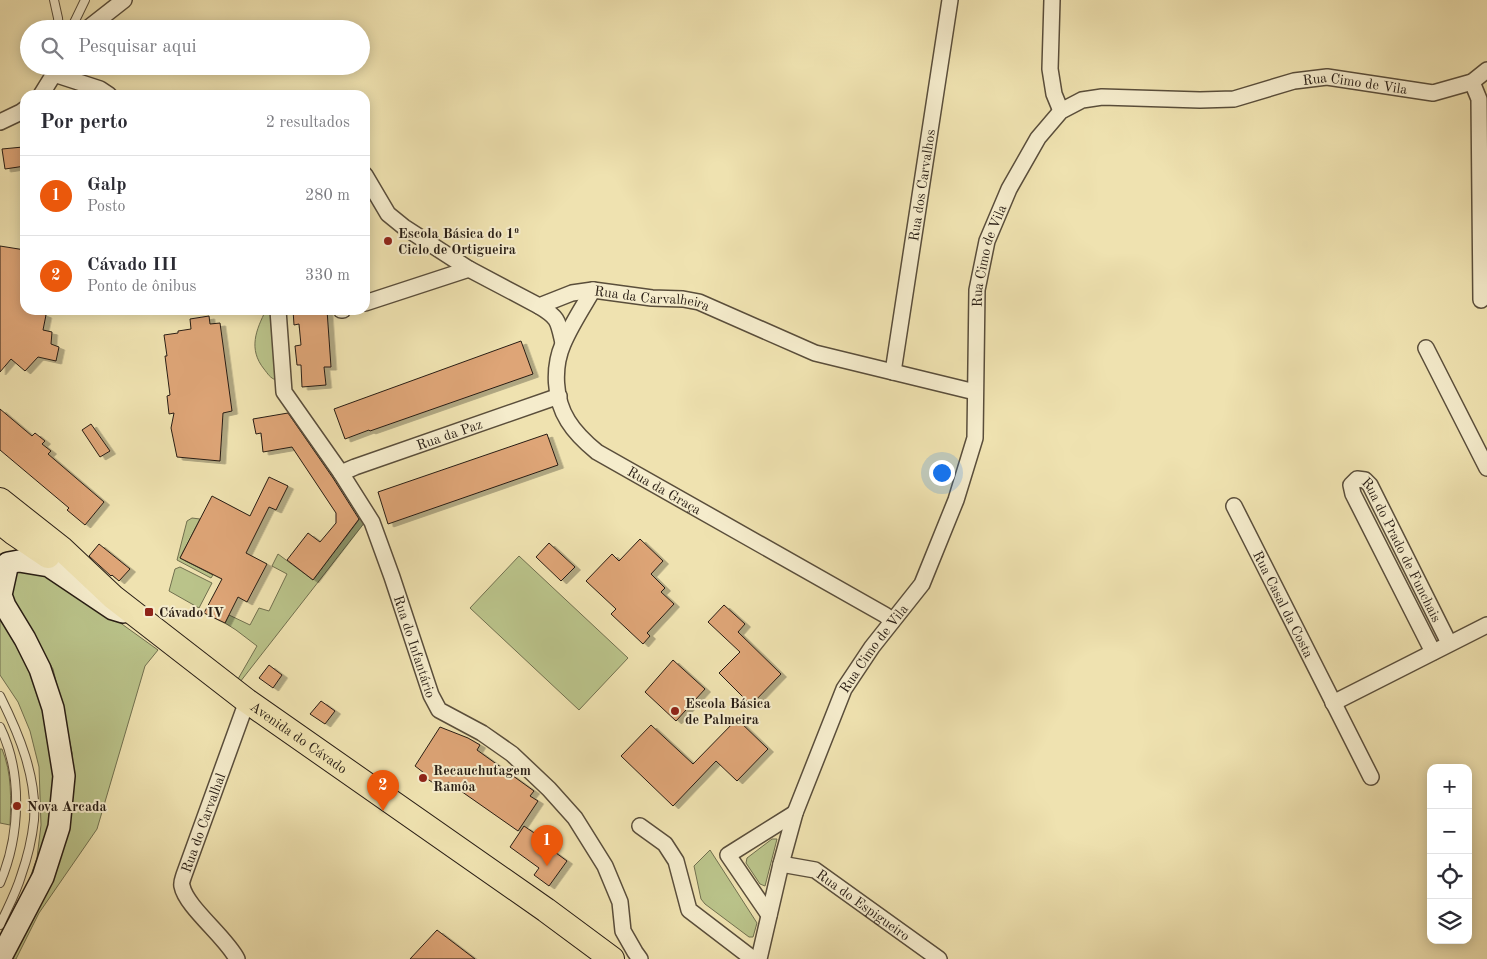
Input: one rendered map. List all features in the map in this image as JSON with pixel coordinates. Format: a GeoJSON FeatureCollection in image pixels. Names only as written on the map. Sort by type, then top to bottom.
{"type":"FeatureCollection","features":[{"type":"Feature","properties":{"kind":"main road","name":"Avenida do Cávado"},"geometry":{"type":"LineString","coordinates":[[5,515],[62,549],[136,616],[247,701],[612,959]]}},
{"type":"Feature","properties":{"kind":"street"},"geometry":{"type":"LineString","coordinates":[[98,20],[124,0]]}},
{"type":"Feature","properties":{"kind":"street","name":"Rua dos Carvalhos"},"geometry":{"type":"LineString","coordinates":[[893,372],[950,0]]}},
{"type":"Feature","properties":{"kind":"street"},"geometry":{"type":"LineString","coordinates":[[1052,0],[1050,69],[1054,94],[1061,111]]}},
{"type":"Feature","properties":{"kind":"street","name":"Rua Cimo de Vila"},"geometry":{"type":"LineString","coordinates":[[759,959],[795,813],[844,689],[872,647],[922,584],[956,500],[975,438],[977,290],[987,241],[1009,189],[1038,138],[1061,111],[1082,100],[1102,96],[1200,100],[1234,99],[1294,81],[1327,77],[1433,93],[1472,82],[1487,70]]}},
{"type":"Feature","properties":{"kind":"street"},"geometry":{"type":"LineString","coordinates":[[44,90],[52,75]]}},
{"type":"Feature","properties":{"kind":"street"},"geometry":{"type":"LineString","coordinates":[[67,75],[102,90]]}},
{"type":"Feature","properties":{"kind":"street"},"geometry":{"type":"LineString","coordinates":[[1472,82],[1479,99],[1481,300]]}},
{"type":"Feature","properties":{"kind":"street"},"geometry":{"type":"LineString","coordinates":[[0,122],[20,112]]}},
{"type":"Feature","properties":{"kind":"street"},"geometry":{"type":"LineString","coordinates":[[370,183],[388,214],[404,227],[468,269],[553,314],[559,324],[563,343]]}},
{"type":"Feature","properties":{"kind":"street"},"geometry":{"type":"LineString","coordinates":[[370,301],[468,269]]}},
{"type":"Feature","properties":{"kind":"street","name":"Rua da Carvalheira"},"geometry":{"type":"LineString","coordinates":[[539,306],[572,293],[593,290],[699,302],[815,354],[975,392]]}},
{"type":"Feature","properties":{"kind":"street","name":"Rua da Graça"},"geometry":{"type":"LineString","coordinates":[[593,290],[563,343],[556,376],[559,396],[568,422],[583,440],[597,452],[885,615],[892,621]]}},
{"type":"Feature","properties":{"kind":"street","name":"Rua do Infantário"},"geometry":{"type":"LineString","coordinates":[[278,315],[284,392],[341,473],[372,522],[431,695],[439,710],[482,733],[512,754],[549,789],[575,818],[605,866],[620,902],[623,931],[640,959]]}},
{"type":"Feature","properties":{"kind":"street"},"geometry":{"type":"LineString","coordinates":[[1426,348],[1487,468]]}},
{"type":"Feature","properties":{"kind":"street","name":"Rua da Paz"},"geometry":{"type":"LineString","coordinates":[[341,473],[559,396]]}},
{"type":"Feature","properties":{"kind":"street","name":"Rua do Prado de Funchais"},"geometry":{"type":"LineString","coordinates":[[1433,652],[1353,494],[1351,485],[1357,479],[1366,480],[1370,485],[1449,643]]}},
{"type":"Feature","properties":{"kind":"street","name":"Rua Casal da Costa"},"geometry":{"type":"LineString","coordinates":[[1234,506],[1371,777]]}},
{"type":"Feature","properties":{"kind":"street"},"geometry":{"type":"LineString","coordinates":[[0,959],[42,877],[58,827],[64,776],[54,708],[40,669],[5,606],[1,595],[4,565],[13,545],[5,515]]}},
{"type":"Feature","properties":{"kind":"street"},"geometry":{"type":"LineString","coordinates":[[4,565],[19,561],[49,566],[113,609],[136,616]]}},
{"type":"Feature","properties":{"kind":"street"},"geometry":{"type":"LineString","coordinates":[[0,612],[18,629]]}},
{"type":"Feature","properties":{"kind":"street"},"geometry":{"type":"LineString","coordinates":[[1333,703],[1487,625]]}},
{"type":"Feature","properties":{"kind":"street","name":"Rua do Carvalhal"},"geometry":{"type":"LineString","coordinates":[[237,959],[232,950],[189,902],[181,886],[247,701]]}},
{"type":"Feature","properties":{"kind":"street"},"geometry":{"type":"LineString","coordinates":[[769,915],[728,855],[795,813]]}},
{"type":"Feature","properties":{"kind":"street"},"geometry":{"type":"LineString","coordinates":[[640,826],[665,844],[676,861],[689,910],[753,959]]}},
{"type":"Feature","properties":{"kind":"street","name":"Rua do Espigueiro"},"geometry":{"type":"LineString","coordinates":[[781,864],[815,870],[939,959]]}},
{"type":"Feature","properties":{"kind":"lane"},"geometry":{"type":"LineString","coordinates":[[54,0],[58,20]]}},
{"type":"Feature","properties":{"kind":"lane"},"geometry":{"type":"LineString","coordinates":[[75,20],[85,0]]}},
{"type":"Feature","properties":{"kind":"lane"},"geometry":{"type":"LineString","coordinates":[[0,696],[22,745],[33,792],[34,821],[21,878],[0,925]]}},
{"type":"Feature","properties":{"kind":"lane"},"geometry":{"type":"LineString","coordinates":[[0,883],[6,868],[13,837],[16,801],[15,773],[1,731],[14,726]]}},
{"type":"Feature","properties":{"kind":"green space"},"geometry":{"type":"Polygon","coordinates":[[[264,315],[270,315],[276,380],[269,376],[256,354],[255,340],[264,315]]]}},
{"type":"Feature","properties":{"kind":"green space"},"geometry":{"type":"Polygon","coordinates":[[[361,517],[365,522],[240,682],[238,679],[257,646],[225,623],[229,615],[250,625],[259,608],[269,611],[287,574],[272,566],[278,554],[313,580],[361,517]]]}},
{"type":"Feature","properties":{"kind":"green space"},"geometry":{"type":"Polygon","coordinates":[[[192,518],[200,519],[180,558],[213,575],[211,578],[177,560],[187,521],[192,518]]]}},
{"type":"Feature","properties":{"kind":"green space"},"geometry":{"type":"Polygon","coordinates":[[[519,556],[628,658],[579,710],[470,608],[519,556]]]}},
{"type":"Feature","properties":{"kind":"green space"},"geometry":{"type":"Polygon","coordinates":[[[180,567],[212,583],[199,608],[169,591],[175,569],[180,567]]]}},
{"type":"Feature","properties":{"kind":"green space"},"geometry":{"type":"Polygon","coordinates":[[[20,571],[55,576],[158,650],[145,666],[97,829],[39,913],[16,959],[10,959],[51,878],[69,831],[73,793],[72,753],[53,669],[29,629],[10,607],[11,579],[20,571]]]}},
{"type":"Feature","properties":{"kind":"green space"},"geometry":{"type":"Polygon","coordinates":[[[0,620],[7,627],[40,689],[55,779],[47,843],[26,889],[37,858],[41,825],[39,767],[30,731],[18,702],[0,675],[0,620]]]}},
{"type":"Feature","properties":{"kind":"green space"},"geometry":{"type":"Polygon","coordinates":[[[0,749],[2,749],[8,767],[11,796],[10,825],[0,823],[0,749]]]}},
{"type":"Feature","properties":{"kind":"green space"},"geometry":{"type":"Polygon","coordinates":[[[772,839],[777,839],[765,886],[760,884],[746,863],[747,858],[772,839]]]}},
{"type":"Feature","properties":{"kind":"green space"},"geometry":{"type":"Polygon","coordinates":[[[710,850],[757,923],[753,937],[749,937],[701,899],[694,866],[710,850]]]}},
{"type":"Feature","properties":{"kind":"building"},"geometry":{"type":"Polygon","coordinates":[[[20,147],[20,167],[5,169],[2,149],[20,147]]]}},
{"type":"Feature","properties":{"kind":"building"},"geometry":{"type":"Polygon","coordinates":[[[0,246],[20,249],[20,315],[46,315],[43,330],[52,332],[51,344],[59,347],[56,361],[38,357],[25,371],[11,359],[0,372],[0,246]]]}},
{"type":"Feature","properties":{"kind":"building"},"geometry":{"type":"Polygon","coordinates":[[[293,315],[327,315],[331,367],[324,367],[326,385],[302,387],[301,365],[297,365],[295,346],[301,345],[299,324],[294,325],[293,315]]]}},
{"type":"Feature","properties":{"kind":"building"},"geometry":{"type":"Polygon","coordinates":[[[209,316],[210,324],[220,323],[232,411],[223,413],[220,461],[177,457],[171,428],[174,413],[169,414],[167,396],[170,395],[164,335],[191,329],[190,319],[209,316]]]}},
{"type":"Feature","properties":{"kind":"building"},"geometry":{"type":"Polygon","coordinates":[[[521,341],[533,374],[345,439],[334,409],[521,341]]]}},
{"type":"Feature","properties":{"kind":"building"},"geometry":{"type":"Polygon","coordinates":[[[0,409],[32,436],[35,433],[45,441],[42,444],[51,451],[48,454],[104,502],[85,525],[67,510],[69,508],[0,450],[0,409]]]}},
{"type":"Feature","properties":{"kind":"building"},"geometry":{"type":"Polygon","coordinates":[[[288,413],[359,519],[313,580],[287,560],[308,533],[320,542],[336,523],[336,513],[292,447],[263,452],[261,433],[256,434],[253,419],[288,413]]]}},
{"type":"Feature","properties":{"kind":"building"},"geometry":{"type":"Polygon","coordinates":[[[91,424],[110,451],[100,457],[82,430],[91,424]]]}},
{"type":"Feature","properties":{"kind":"building"},"geometry":{"type":"Polygon","coordinates":[[[547,434],[558,465],[388,524],[378,492],[547,434]]]}},
{"type":"Feature","properties":{"kind":"building"},"geometry":{"type":"Polygon","coordinates":[[[269,477],[288,486],[276,510],[269,507],[246,553],[267,564],[247,602],[238,597],[225,623],[204,613],[222,579],[180,558],[212,496],[250,516],[269,477]]]}},
{"type":"Feature","properties":{"kind":"building"},"geometry":{"type":"Polygon","coordinates":[[[640,539],[663,561],[651,574],[665,588],[661,592],[674,604],[647,633],[650,636],[643,644],[611,614],[616,609],[586,581],[612,554],[619,561],[640,539]]]}},
{"type":"Feature","properties":{"kind":"building"},"geometry":{"type":"Polygon","coordinates":[[[549,543],[575,567],[561,581],[536,557],[549,543]]]}},
{"type":"Feature","properties":{"kind":"building"},"geometry":{"type":"Polygon","coordinates":[[[99,544],[130,569],[119,581],[89,556],[99,544]]]}},
{"type":"Feature","properties":{"kind":"building"},"geometry":{"type":"Polygon","coordinates":[[[724,605],[745,624],[738,632],[781,674],[751,705],[719,673],[740,652],[708,622],[724,605]]]}},
{"type":"Feature","properties":{"kind":"building"},"geometry":{"type":"Polygon","coordinates":[[[673,660],[705,689],[676,721],[645,692],[673,660]]]}},
{"type":"Feature","properties":{"kind":"building"},"geometry":{"type":"Polygon","coordinates":[[[269,665],[282,675],[273,688],[259,678],[269,665]]]}},
{"type":"Feature","properties":{"kind":"building"},"geometry":{"type":"Polygon","coordinates":[[[321,701],[335,711],[325,724],[310,714],[321,701]]]}},
{"type":"Feature","properties":{"kind":"building"},"geometry":{"type":"Polygon","coordinates":[[[737,719],[768,749],[737,781],[716,761],[673,806],[621,756],[651,725],[693,764],[737,719]]]}},
{"type":"Feature","properties":{"kind":"building"},"geometry":{"type":"Polygon","coordinates":[[[440,727],[480,745],[477,750],[534,791],[530,796],[538,801],[518,831],[448,782],[442,789],[426,778],[428,776],[415,766],[440,727]]]}},
{"type":"Feature","properties":{"kind":"building"},"geometry":{"type":"Polygon","coordinates":[[[524,826],[543,839],[541,842],[567,861],[549,886],[534,875],[539,868],[510,847],[524,826]]]}},
{"type":"Feature","properties":{"kind":"building"},"geometry":{"type":"Polygon","coordinates":[[[437,930],[475,959],[410,959],[437,930]]]}},
{"type":"Feature","properties":{"kind":"place","name":"Escola Básica do 1º Ciclo de Ortigueira"},"geometry":{"type":"Point","coordinates":[388,241]}},
{"type":"Feature","properties":{"kind":"place","name":"Cávado IV"},"geometry":{"type":"Point","coordinates":[149,612]}},
{"type":"Feature","properties":{"kind":"place","name":"Escola Básica de Palmeira"},"geometry":{"type":"Point","coordinates":[675,711]}},
{"type":"Feature","properties":{"kind":"place","name":"Recauchutagem Ramôa"},"geometry":{"type":"Point","coordinates":[423,778]}},
{"type":"Feature","properties":{"kind":"place","name":"Nova Arcada"},"geometry":{"type":"Point","coordinates":[17,806]}},
{"type":"Feature","properties":{"kind":"place","name":"Cávado III"},"geometry":{"type":"Point","coordinates":[383,811]}},
{"type":"Feature","properties":{"kind":"place","name":"Galp"},"geometry":{"type":"Point","coordinates":[547,866]}}]}
